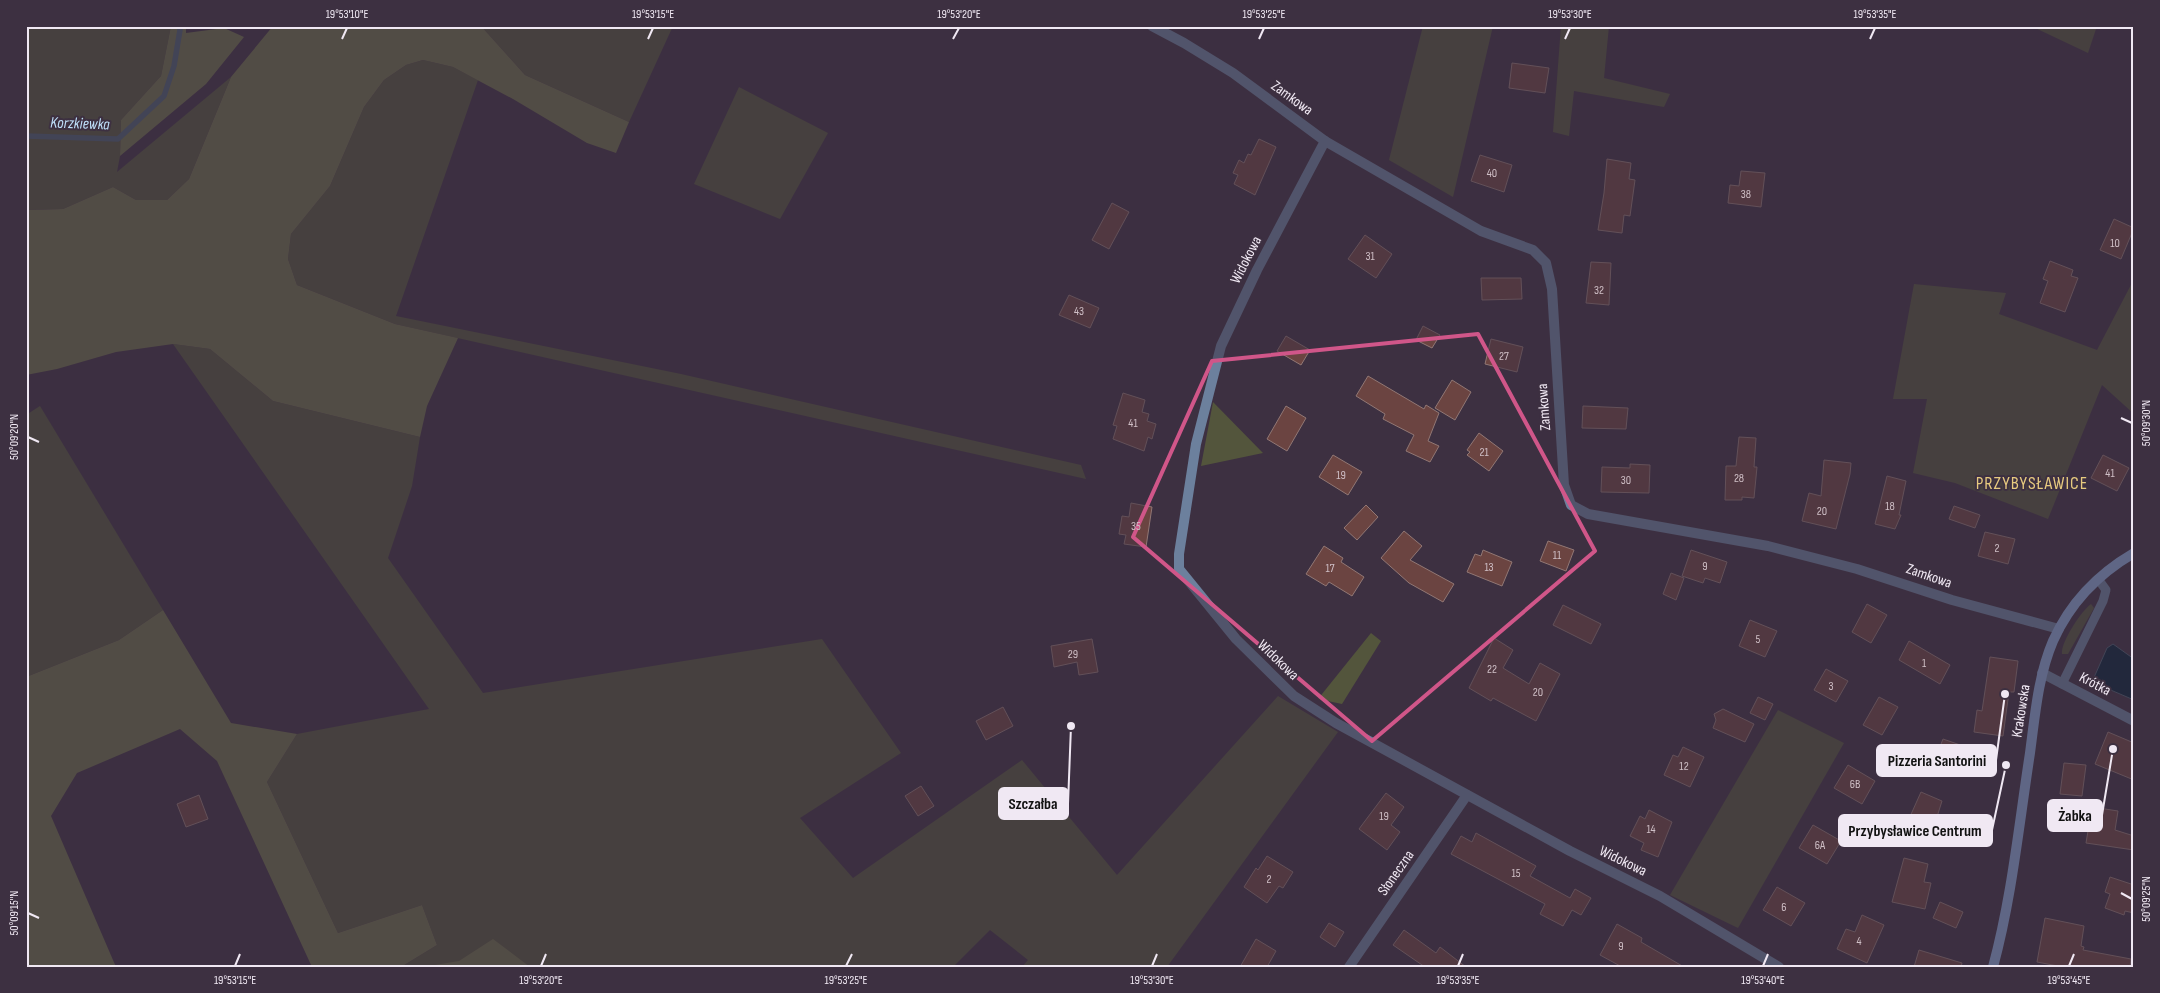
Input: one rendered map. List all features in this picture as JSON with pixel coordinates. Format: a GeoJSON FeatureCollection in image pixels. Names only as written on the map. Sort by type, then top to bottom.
{"type":"FeatureCollection","features":[{"type":"Feature","properties":{"kind":"main road","name":"Krakowska"},"geometry":{"type":"LineString","coordinates":[[1993,967],[2012,873],[2042,673],[2059,628],[2074,604],[2098,578],[2134,552]]}},
{"type":"Feature","properties":{"kind":"street","name":"Zamkowa"},"geometry":{"type":"LineString","coordinates":[[1152,26],[1233,73],[1325,141],[1481,231],[1533,250],[1546,263],[1552,289],[1564,486],[1571,506],[1588,514],[1768,546],[1893,579],[1952,600],[2059,628]]}},
{"type":"Feature","properties":{"kind":"street","name":"Widokowa"},"geometry":{"type":"LineString","coordinates":[[1325,141],[1257,270],[1221,346],[1196,444],[1179,554],[1179,569],[1236,639],[1294,696],[1336,723],[1570,851],[1660,896],[1779,967]]}},
{"type":"Feature","properties":{"kind":"street","name":"Krótka"},"geometry":{"type":"LineString","coordinates":[[2042,673],[2134,721]]}},
{"type":"Feature","properties":{"kind":"street","name":"Słoneczna"},"geometry":{"type":"LineString","coordinates":[[1349,967],[1468,795]]}},
{"type":"Feature","properties":{"kind":"lane"},"geometry":{"type":"LineString","coordinates":[[2062,684],[2104,601],[2106,590],[2098,578]]}},
{"type":"Feature","properties":{"kind":"highlighted area"},"geometry":{"type":"Polygon","coordinates":[[[1478,334],[1595,551],[1372,741],[1133,537],[1212,361],[1478,334]]]}},
{"type":"Feature","properties":{"kind":"green space"},"geometry":{"type":"Polygon","coordinates":[[[26,26],[171,26],[161,76],[121,120],[120,156],[117,172],[231,77],[189,179],[167,200],[136,200],[113,187],[63,209],[26,210],[26,26]]]}},
{"type":"Feature","properties":{"kind":"green space"},"geometry":{"type":"Polygon","coordinates":[[[171,26],[186,26],[186,33],[224,28],[244,37],[206,84],[120,156],[121,120],[161,76],[171,26]]]}},
{"type":"Feature","properties":{"kind":"green space"},"geometry":{"type":"Polygon","coordinates":[[[273,26],[481,26],[525,75],[629,122],[616,153],[587,143],[513,99],[453,67],[423,60],[406,65],[384,80],[364,107],[330,186],[291,234],[288,259],[297,285],[395,324],[458,338],[427,406],[420,437],[273,401],[210,349],[173,344],[116,352],[57,369],[26,375],[26,210],[63,209],[113,187],[136,200],[167,200],[189,179],[231,77],[273,26]]]}},
{"type":"Feature","properties":{"kind":"green space"},"geometry":{"type":"Polygon","coordinates":[[[481,26],[673,26],[629,122],[525,75],[481,26]]]}},
{"type":"Feature","properties":{"kind":"green space"},"geometry":{"type":"Polygon","coordinates":[[[1423,26],[1493,26],[1453,197],[1389,160],[1423,26]]]}},
{"type":"Feature","properties":{"kind":"green space"},"geometry":{"type":"Polygon","coordinates":[[[1561,26],[1609,26],[1604,78],[1670,94],[1664,107],[1574,91],[1569,136],[1553,132],[1561,26]]]}},
{"type":"Feature","properties":{"kind":"green space"},"geometry":{"type":"Polygon","coordinates":[[[2031,26],[2097,26],[2088,53],[2031,26]]]}},
{"type":"Feature","properties":{"kind":"green space"},"geometry":{"type":"Polygon","coordinates":[[[423,60],[453,67],[478,80],[396,316],[681,374],[1081,465],[1086,479],[395,324],[297,285],[288,259],[291,234],[330,186],[364,107],[384,80],[406,65],[423,60]]]}},
{"type":"Feature","properties":{"kind":"green space"},"geometry":{"type":"Polygon","coordinates":[[[739,87],[828,133],[780,219],[694,184],[739,87]]]}},
{"type":"Feature","properties":{"kind":"green space"},"geometry":{"type":"Polygon","coordinates":[[[2134,279],[2134,414],[2102,385],[2048,519],[1955,483],[1913,473],[1927,399],[1893,399],[1914,284],[2006,293],[1999,314],[2097,350],[2134,279]]]}},
{"type":"Feature","properties":{"kind":"green space"},"geometry":{"type":"Polygon","coordinates":[[[173,344],[210,349],[273,401],[420,437],[412,486],[388,558],[483,693],[822,639],[901,753],[800,818],[853,878],[1022,760],[1117,875],[1278,696],[1338,732],[1167,967],[1022,967],[1028,960],[990,930],[953,967],[401,967],[437,945],[422,905],[338,933],[267,782],[297,734],[429,709],[173,344]]]}},
{"type":"Feature","properties":{"kind":"green space"},"geometry":{"type":"Polygon","coordinates":[[[1213,402],[1263,453],[1201,466],[1213,402]]]}},
{"type":"Feature","properties":{"kind":"green space"},"geometry":{"type":"Polygon","coordinates":[[[40,406],[163,610],[119,640],[26,677],[26,415],[40,406]]]}},
{"type":"Feature","properties":{"kind":"green space"},"geometry":{"type":"Polygon","coordinates":[[[2091,604],[2094,608],[2068,654],[2062,654],[2064,642],[2072,627],[2091,604]]]}},
{"type":"Feature","properties":{"kind":"green space"},"geometry":{"type":"Polygon","coordinates":[[[163,610],[231,723],[297,734],[267,782],[338,933],[422,905],[437,945],[401,967],[312,967],[217,761],[180,729],[77,773],[51,816],[116,967],[26,967],[26,677],[119,640],[163,610]]]}},
{"type":"Feature","properties":{"kind":"green space"},"geometry":{"type":"Polygon","coordinates":[[[1371,633],[1381,641],[1342,704],[1318,699],[1371,633]]]}},
{"type":"Feature","properties":{"kind":"green space"},"geometry":{"type":"Polygon","coordinates":[[[1778,710],[1844,743],[1738,928],[1670,895],[1778,710]]]}},
{"type":"Feature","properties":{"kind":"green space"},"geometry":{"type":"Polygon","coordinates":[[[493,939],[530,967],[433,967],[459,961],[493,939]]]}},
{"type":"Feature","properties":{"kind":"water"},"geometry":{"type":"Polygon","coordinates":[[[2113,644],[2134,659],[2134,700],[2092,682],[2107,648],[2113,644]]]}},
{"type":"Feature","properties":{"kind":"building"},"geometry":{"type":"Polygon","coordinates":[[[1512,63],[1549,68],[1545,93],[1509,88],[1512,63]]]}},
{"type":"Feature","properties":{"kind":"building"},"geometry":{"type":"Polygon","coordinates":[[[1259,139],[1276,147],[1255,195],[1234,184],[1238,175],[1233,173],[1239,160],[1244,163],[1248,154],[1251,155],[1259,139]]]}},
{"type":"Feature","properties":{"kind":"building"},"geometry":{"type":"Polygon","coordinates":[[[1480,155],[1512,165],[1504,192],[1471,181],[1480,155]]]}},
{"type":"Feature","properties":{"kind":"building"},"geometry":{"type":"Polygon","coordinates":[[[1607,159],[1631,163],[1629,179],[1635,180],[1630,216],[1624,215],[1622,233],[1598,230],[1607,159]]]}},
{"type":"Feature","properties":{"kind":"building"},"geometry":{"type":"Polygon","coordinates":[[[1741,171],[1765,173],[1761,207],[1728,203],[1730,185],[1739,186],[1741,171]]]}},
{"type":"Feature","properties":{"kind":"building"},"geometry":{"type":"Polygon","coordinates":[[[1112,203],[1129,212],[1109,249],[1092,240],[1112,203]]]}},
{"type":"Feature","properties":{"kind":"building"},"geometry":{"type":"Polygon","coordinates":[[[2114,219],[2134,228],[2121,259],[2100,250],[2114,219]]]}},
{"type":"Feature","properties":{"kind":"building"},"geometry":{"type":"Polygon","coordinates":[[[1365,235],[1392,254],[1376,278],[1348,259],[1365,235]]]}},
{"type":"Feature","properties":{"kind":"building"},"geometry":{"type":"Polygon","coordinates":[[[2050,261],[2073,270],[2071,276],[2078,278],[2065,312],[2040,303],[2048,281],[2043,279],[2050,261]]]}},
{"type":"Feature","properties":{"kind":"building"},"geometry":{"type":"Polygon","coordinates":[[[1591,262],[1611,263],[1609,305],[1586,303],[1591,262]]]}},
{"type":"Feature","properties":{"kind":"building"},"geometry":{"type":"Polygon","coordinates":[[[1481,278],[1521,278],[1522,299],[1482,300],[1481,278]]]}},
{"type":"Feature","properties":{"kind":"building"},"geometry":{"type":"Polygon","coordinates":[[[1069,295],[1099,308],[1090,328],[1059,315],[1069,295]]]}},
{"type":"Feature","properties":{"kind":"building"},"geometry":{"type":"Polygon","coordinates":[[[1423,326],[1440,335],[1432,348],[1416,340],[1423,326]]]}},
{"type":"Feature","properties":{"kind":"building"},"geometry":{"type":"Polygon","coordinates":[[[1286,336],[1310,350],[1301,365],[1277,351],[1286,336]]]}},
{"type":"Feature","properties":{"kind":"building"},"geometry":{"type":"Polygon","coordinates":[[[1491,339],[1523,347],[1517,372],[1485,364],[1491,339]]]}},
{"type":"Feature","properties":{"kind":"building"},"geometry":{"type":"Polygon","coordinates":[[[1368,376],[1424,409],[1426,405],[1439,413],[1428,441],[1439,446],[1430,462],[1406,451],[1414,435],[1383,419],[1385,414],[1356,396],[1368,376]]]}},
{"type":"Feature","properties":{"kind":"building"},"geometry":{"type":"Polygon","coordinates":[[[1452,380],[1471,392],[1455,420],[1435,408],[1452,380]]]}},
{"type":"Feature","properties":{"kind":"building"},"geometry":{"type":"Polygon","coordinates":[[[1123,393],[1145,400],[1142,412],[1149,414],[1147,421],[1156,424],[1152,439],[1148,437],[1144,451],[1113,439],[1117,426],[1113,425],[1123,393]]]}},
{"type":"Feature","properties":{"kind":"building"},"geometry":{"type":"Polygon","coordinates":[[[1286,406],[1306,418],[1287,451],[1267,439],[1286,406]]]}},
{"type":"Feature","properties":{"kind":"building"},"geometry":{"type":"Polygon","coordinates":[[[1583,406],[1628,408],[1626,429],[1582,428],[1583,406]]]}},
{"type":"Feature","properties":{"kind":"building"},"geometry":{"type":"Polygon","coordinates":[[[1479,433],[1503,451],[1489,471],[1467,455],[1470,452],[1467,450],[1479,433]]]}},
{"type":"Feature","properties":{"kind":"building"},"geometry":{"type":"Polygon","coordinates":[[[1739,437],[1756,438],[1754,467],[1757,467],[1754,498],[1742,497],[1742,500],[1725,500],[1726,466],[1736,466],[1739,437]]]}},
{"type":"Feature","properties":{"kind":"building"},"geometry":{"type":"Polygon","coordinates":[[[1333,455],[1362,472],[1348,495],[1319,477],[1333,455]]]}},
{"type":"Feature","properties":{"kind":"building"},"geometry":{"type":"Polygon","coordinates":[[[2103,455],[2129,468],[2117,491],[2091,478],[2103,455]]]}},
{"type":"Feature","properties":{"kind":"building"},"geometry":{"type":"Polygon","coordinates":[[[1824,460],[1851,463],[1836,529],[1802,521],[1809,493],[1821,496],[1824,460]]]}},
{"type":"Feature","properties":{"kind":"building"},"geometry":{"type":"Polygon","coordinates":[[[1630,464],[1650,465],[1649,493],[1601,492],[1602,467],[1630,468],[1630,464]]]}},
{"type":"Feature","properties":{"kind":"building"},"geometry":{"type":"Polygon","coordinates":[[[1887,476],[1906,481],[1899,515],[1901,515],[1895,529],[1875,524],[1887,476]]]}},
{"type":"Feature","properties":{"kind":"building"},"geometry":{"type":"Polygon","coordinates":[[[1131,503],[1152,507],[1146,547],[1124,544],[1126,535],[1119,534],[1122,516],[1129,517],[1131,503]]]}},
{"type":"Feature","properties":{"kind":"building"},"geometry":{"type":"Polygon","coordinates":[[[1366,505],[1378,517],[1357,540],[1344,528],[1366,505]]]}},
{"type":"Feature","properties":{"kind":"building"},"geometry":{"type":"Polygon","coordinates":[[[1954,506],[1980,515],[1975,528],[1949,519],[1954,506]]]}},
{"type":"Feature","properties":{"kind":"building"},"geometry":{"type":"Polygon","coordinates":[[[1404,531],[1422,546],[1410,560],[1454,584],[1443,602],[1409,583],[1381,558],[1404,531]]]}},
{"type":"Feature","properties":{"kind":"building"},"geometry":{"type":"Polygon","coordinates":[[[1985,532],[2015,539],[2008,564],[1978,556],[1985,532]]]}},
{"type":"Feature","properties":{"kind":"building"},"geometry":{"type":"Polygon","coordinates":[[[1548,541],[1574,550],[1566,571],[1540,561],[1548,541]]]}},
{"type":"Feature","properties":{"kind":"building"},"geometry":{"type":"Polygon","coordinates":[[[1324,546],[1343,558],[1341,562],[1364,577],[1352,596],[1329,582],[1326,586],[1306,574],[1324,546]]]}},
{"type":"Feature","properties":{"kind":"building"},"geometry":{"type":"Polygon","coordinates":[[[1483,550],[1512,562],[1502,586],[1467,572],[1475,554],[1481,556],[1483,550]]]}},
{"type":"Feature","properties":{"kind":"building"},"geometry":{"type":"Polygon","coordinates":[[[1691,550],[1727,562],[1720,583],[1705,578],[1703,583],[1682,576],[1691,550]]]}},
{"type":"Feature","properties":{"kind":"building"},"geometry":{"type":"Polygon","coordinates":[[[1671,573],[1684,578],[1676,600],[1663,594],[1671,573]]]}},
{"type":"Feature","properties":{"kind":"building"},"geometry":{"type":"Polygon","coordinates":[[[1867,604],[1887,615],[1871,643],[1852,632],[1867,604]]]}},
{"type":"Feature","properties":{"kind":"building"},"geometry":{"type":"Polygon","coordinates":[[[1563,605],[1601,624],[1591,644],[1553,625],[1563,605]]]}},
{"type":"Feature","properties":{"kind":"building"},"geometry":{"type":"Polygon","coordinates":[[[1750,620],[1777,631],[1765,657],[1739,646],[1750,620]]]}},
{"type":"Feature","properties":{"kind":"building"},"geometry":{"type":"Polygon","coordinates":[[[1494,638],[1513,650],[1503,668],[1529,684],[1540,663],[1560,674],[1536,721],[1493,698],[1491,701],[1469,688],[1494,638]]]}},
{"type":"Feature","properties":{"kind":"building"},"geometry":{"type":"Polygon","coordinates":[[[1092,639],[1098,672],[1079,675],[1077,662],[1054,667],[1051,646],[1092,639]]]}},
{"type":"Feature","properties":{"kind":"building"},"geometry":{"type":"Polygon","coordinates":[[[1909,641],[1950,665],[1940,684],[1899,660],[1909,641]]]}},
{"type":"Feature","properties":{"kind":"building"},"geometry":{"type":"Polygon","coordinates":[[[1990,657],[2018,661],[2014,692],[2009,692],[2003,736],[1974,732],[1977,710],[1982,711],[1990,657]]]}},
{"type":"Feature","properties":{"kind":"building"},"geometry":{"type":"Polygon","coordinates":[[[1826,669],[1848,681],[1836,702],[1814,690],[1826,669]]]}},
{"type":"Feature","properties":{"kind":"building"},"geometry":{"type":"Polygon","coordinates":[[[1758,697],[1773,704],[1765,720],[1750,713],[1758,697]]]}},
{"type":"Feature","properties":{"kind":"building"},"geometry":{"type":"Polygon","coordinates":[[[1879,697],[1898,707],[1882,735],[1863,725],[1879,697]]]}},
{"type":"Feature","properties":{"kind":"building"},"geometry":{"type":"Polygon","coordinates":[[[1003,707],[1013,726],[986,740],[976,721],[1003,707]]]}},
{"type":"Feature","properties":{"kind":"building"},"geometry":{"type":"Polygon","coordinates":[[[1723,709],[1754,724],[1745,742],[1713,728],[1716,720],[1714,714],[1723,709]]]}},
{"type":"Feature","properties":{"kind":"building"},"geometry":{"type":"Polygon","coordinates":[[[2108,732],[2134,743],[2134,780],[2095,764],[2108,732]]]}},
{"type":"Feature","properties":{"kind":"building"},"geometry":{"type":"Polygon","coordinates":[[[1943,739],[1969,748],[1963,766],[1936,757],[1943,739]]]}},
{"type":"Feature","properties":{"kind":"building"},"geometry":{"type":"Polygon","coordinates":[[[1683,747],[1704,757],[1690,787],[1664,775],[1673,755],[1678,757],[1683,747]]]}},
{"type":"Feature","properties":{"kind":"building"},"geometry":{"type":"Polygon","coordinates":[[[2064,763],[2086,765],[2082,796],[2060,794],[2064,763]]]}},
{"type":"Feature","properties":{"kind":"building"},"geometry":{"type":"Polygon","coordinates":[[[1848,765],[1875,781],[1862,804],[1834,788],[1848,765]]]}},
{"type":"Feature","properties":{"kind":"building"},"geometry":{"type":"Polygon","coordinates":[[[921,786],[934,806],[918,816],[905,796],[921,786]]]}},
{"type":"Feature","properties":{"kind":"building"},"geometry":{"type":"Polygon","coordinates":[[[1921,792],[1942,801],[1936,820],[1933,821],[1925,839],[1904,830],[1921,792]]]}},
{"type":"Feature","properties":{"kind":"building"},"geometry":{"type":"Polygon","coordinates":[[[1386,793],[1404,807],[1391,825],[1400,832],[1387,850],[1359,829],[1386,793]]]}},
{"type":"Feature","properties":{"kind":"building"},"geometry":{"type":"Polygon","coordinates":[[[199,795],[208,819],[186,827],[177,804],[199,795]]]}},
{"type":"Feature","properties":{"kind":"building"},"geometry":{"type":"Polygon","coordinates":[[[2092,807],[2118,811],[2115,830],[2134,836],[2134,850],[2086,843],[2092,807]]]}},
{"type":"Feature","properties":{"kind":"building"},"geometry":{"type":"Polygon","coordinates":[[[1649,810],[1672,822],[1658,857],[1641,850],[1644,843],[1630,836],[1640,816],[1645,819],[1649,810]]]}},
{"type":"Feature","properties":{"kind":"building"},"geometry":{"type":"Polygon","coordinates":[[[1813,825],[1841,841],[1827,864],[1799,848],[1813,825]]]}},
{"type":"Feature","properties":{"kind":"building"},"geometry":{"type":"Polygon","coordinates":[[[1476,833],[1536,866],[1530,876],[1570,898],[1575,889],[1591,898],[1581,915],[1572,910],[1563,926],[1540,914],[1545,904],[1451,854],[1461,836],[1472,842],[1476,833]]]}},
{"type":"Feature","properties":{"kind":"building"},"geometry":{"type":"Polygon","coordinates":[[[1267,856],[1293,872],[1283,888],[1279,886],[1267,903],[1244,887],[1256,868],[1258,870],[1267,856]]]}},
{"type":"Feature","properties":{"kind":"building"},"geometry":{"type":"Polygon","coordinates":[[[1904,858],[1928,864],[1924,882],[1931,883],[1925,909],[1892,902],[1904,858]]]}},
{"type":"Feature","properties":{"kind":"building"},"geometry":{"type":"Polygon","coordinates":[[[2110,877],[2134,885],[2134,913],[2125,911],[2124,915],[2105,908],[2110,894],[2105,892],[2110,877]]]}},
{"type":"Feature","properties":{"kind":"building"},"geometry":{"type":"Polygon","coordinates":[[[1777,887],[1805,903],[1791,926],[1763,910],[1777,887]]]}},
{"type":"Feature","properties":{"kind":"building"},"geometry":{"type":"Polygon","coordinates":[[[1940,902],[1963,912],[1956,928],[1933,918],[1940,902]]]}},
{"type":"Feature","properties":{"kind":"building"},"geometry":{"type":"Polygon","coordinates":[[[1862,915],[1884,925],[1867,963],[1837,949],[1846,929],[1855,932],[1862,915]]]}},
{"type":"Feature","properties":{"kind":"building"},"geometry":{"type":"Polygon","coordinates":[[[2045,918],[2084,926],[2081,946],[2084,947],[2083,950],[2131,959],[2130,967],[2063,967],[2037,962],[2045,918]]]}},
{"type":"Feature","properties":{"kind":"building"},"geometry":{"type":"Polygon","coordinates":[[[1329,923],[1344,932],[1335,947],[1320,937],[1329,923]]]}},
{"type":"Feature","properties":{"kind":"building"},"geometry":{"type":"Polygon","coordinates":[[[1617,924],[1642,938],[1641,942],[1684,967],[1622,967],[1600,955],[1617,924]]]}},
{"type":"Feature","properties":{"kind":"building"},"geometry":{"type":"Polygon","coordinates":[[[1404,930],[1436,953],[1440,947],[1466,967],[1425,967],[1393,945],[1404,930]]]}},
{"type":"Feature","properties":{"kind":"building"},"geometry":{"type":"Polygon","coordinates":[[[1256,939],[1276,951],[1267,967],[1240,967],[1256,939]]]}},
{"type":"Feature","properties":{"kind":"building"},"geometry":{"type":"Polygon","coordinates":[[[1919,950],[1962,963],[1961,967],[1914,967],[1919,950]]]}},
{"type":"Feature","properties":{"kind":"waterway","name":"Korzkiewka"},"geometry":{"type":"LineString","coordinates":[[26,136],[118,139],[164,96],[174,66],[179,26]]}},
{"type":"Feature","properties":{"kind":"place","name":"Pizzeria Santorini"},"geometry":{"type":"Point","coordinates":[2005,694]}},
{"type":"Feature","properties":{"kind":"place","name":"Szczałba"},"geometry":{"type":"Point","coordinates":[1071,726]}},
{"type":"Feature","properties":{"kind":"place","name":"Żabka"},"geometry":{"type":"Point","coordinates":[2113,749]}},
{"type":"Feature","properties":{"kind":"place","name":"Przybysławice Centrum"},"geometry":{"type":"Point","coordinates":[2006,765]}},
{"type":"Feature","properties":{"kind":"district","name":"PRZYBYSŁAWICE"},"geometry":{"type":"Point","coordinates":[2032,483]}}]}
